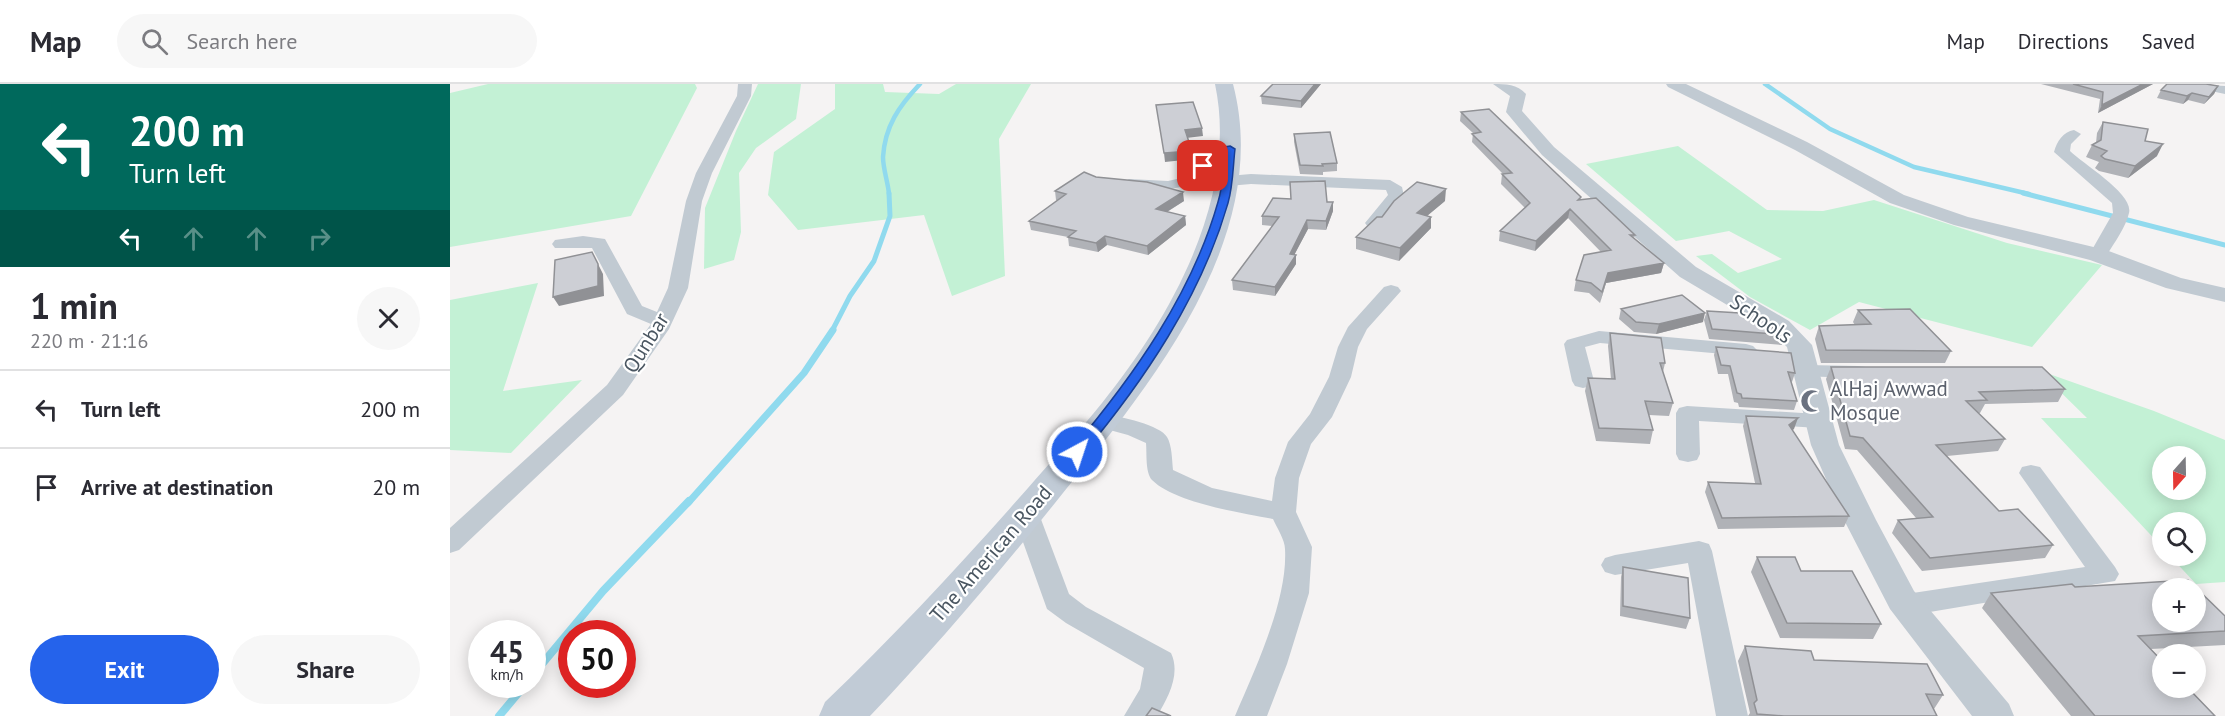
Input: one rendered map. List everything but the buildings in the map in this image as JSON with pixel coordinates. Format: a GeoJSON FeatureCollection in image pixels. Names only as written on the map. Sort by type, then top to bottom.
{"type":"FeatureCollection","features":[{"type":"Feature","properties":{"kind":"main road","name":"The American Road"},"geometry":{"type":"LineString","coordinates":[[841,716],[914,643],[1026,514],[1122,398],[1184,298],[1206,251],[1224,201],[1228,181],[1230,149],[1228,99],[1224,84]]}},
{"type":"Feature","properties":{"kind":"street","name":"Qunbar"},"geometry":{"type":"LineString","coordinates":[[450,543],[615,390],[638,361],[663,321],[678,288],[694,201],[704,172],[744,96],[746,84]]}},
{"type":"Feature","properties":{"kind":"street","name":"Schools"},"geometry":{"type":"LineString","coordinates":[[1501,84],[1518,94],[1514,112],[1548,151],[1688,272],[1780,326],[1799,345],[1788,358],[1819,422],[1825,445],[1860,520],[1906,605],[1995,716]]}},
{"type":"Feature","properties":{"kind":"street"},"geometry":{"type":"LineString","coordinates":[[1674,84],[1801,146],[1897,199],[1961,220],[2098,255],[2174,283],[2225,296]]}},
{"type":"Feature","properties":{"kind":"street"},"geometry":{"type":"LineString","coordinates":[[2197,84],[2225,90]]}},
{"type":"Feature","properties":{"kind":"street"},"geometry":{"type":"LineString","coordinates":[[2074,134],[2064,143],[2062,152],[2076,166],[2110,191],[2120,202],[2121,213],[2098,255]]}},
{"type":"Feature","properties":{"kind":"street"},"geometry":{"type":"LineString","coordinates":[[1113,181],[1134,185],[1168,186],[1196,179],[1210,152],[1230,149]]}},
{"type":"Feature","properties":{"kind":"street"},"geometry":{"type":"LineString","coordinates":[[1228,181],[1251,179],[1390,185],[1396,190],[1396,196],[1374,223]]}},
{"type":"Feature","properties":{"kind":"street"},"geometry":{"type":"LineString","coordinates":[[561,244],[583,241],[599,243],[634,310],[663,321]]}},
{"type":"Feature","properties":{"kind":"street"},"geometry":{"type":"LineString","coordinates":[[1251,716],[1272,664],[1295,593],[1299,546],[1283,512],[1287,478],[1300,442],[1320,417],[1340,377],[1348,347],[1358,327],[1391,291]]}},
{"type":"Feature","properties":{"kind":"street"},"geometry":{"type":"LineString","coordinates":[[1583,381],[1574,344],[1599,337],[1788,358],[1876,372]]}},
{"type":"Feature","properties":{"kind":"street"},"geometry":{"type":"LineString","coordinates":[[1688,454],[1687,413],[1819,422]]}},
{"type":"Feature","properties":{"kind":"street"},"geometry":{"type":"LineString","coordinates":[[1103,421],[1136,429],[1157,439],[1161,474],[1175,484],[1211,498],[1283,512]]}},
{"type":"Feature","properties":{"kind":"street"},"geometry":{"type":"LineString","coordinates":[[1906,605],[2105,574],[2031,473]]}},
{"type":"Feature","properties":{"kind":"street"},"geometry":{"type":"LineString","coordinates":[[1026,514],[1057,601],[1076,615],[1160,662],[1155,692],[1140,716]]}},
{"type":"Feature","properties":{"kind":"street"},"geometry":{"type":"LineString","coordinates":[[1615,565],[1699,551],[1732,716]]}},
{"type":"Feature","properties":{"kind":"green space"},"geometry":{"type":"Polygon","coordinates":[[[488,84],[695,84],[697,88],[631,216],[450,247],[450,93],[488,84]]]}},
{"type":"Feature","properties":{"kind":"green space"},"geometry":{"type":"Polygon","coordinates":[[[758,84],[801,84],[796,119],[756,148],[739,173],[741,232],[734,260],[704,269],[705,208],[758,84]]]}},
{"type":"Feature","properties":{"kind":"green space"},"geometry":{"type":"Polygon","coordinates":[[[835,84],[883,84],[885,92],[939,94],[956,84],[1031,84],[999,139],[1005,276],[952,296],[924,215],[798,230],[768,195],[774,152],[835,109],[835,84]]]}},
{"type":"Feature","properties":{"kind":"green space"},"geometry":{"type":"Polygon","coordinates":[[[1678,146],[1767,210],[1823,211],[1874,200],[2007,243],[2102,265],[2032,347],[1859,302],[1810,330],[1750,297],[1696,256],[1712,254],[1738,273],[1782,259],[1729,231],[1676,241],[1586,164],[1678,146]]]}},
{"type":"Feature","properties":{"kind":"green space"},"geometry":{"type":"Polygon","coordinates":[[[538,283],[503,391],[582,380],[511,453],[450,450],[450,300],[538,283]]]}},
{"type":"Feature","properties":{"kind":"green space"},"geometry":{"type":"Polygon","coordinates":[[[2038,370],[2154,411],[2225,440],[2225,582],[2206,583],[2206,578],[2190,578],[2179,566],[2206,566],[2206,512],[2152,512],[2152,536],[2041,418],[2087,418],[2038,370]]]}},
{"type":"Feature","properties":{"kind":"waterway"},"geometry":{"type":"LineString","coordinates":[[889,194],[883,157],[884,146],[894,117],[920,84]]}},
{"type":"Feature","properties":{"kind":"waterway"},"geometry":{"type":"LineString","coordinates":[[1765,84],[1830,129],[1914,167],[2029,194]]}},
{"type":"Feature","properties":{"kind":"waterway"},"geometry":{"type":"LineString","coordinates":[[832,331],[850,296],[874,261],[890,216],[889,193]]}},
{"type":"Feature","properties":{"kind":"waterway"},"geometry":{"type":"LineString","coordinates":[[2023,193],[2225,245]]}},
{"type":"Feature","properties":{"kind":"waterway"},"geometry":{"type":"LineString","coordinates":[[688,503],[804,373],[833,330]]}},
{"type":"Feature","properties":{"kind":"waterway"},"geometry":{"type":"LineString","coordinates":[[546,659],[603,591],[689,501]]}},
{"type":"Feature","properties":{"kind":"waterway"},"geometry":{"type":"LineString","coordinates":[[499,716],[514,698]]}},
{"type":"Feature","properties":{"kind":"place","name":"AlHaj Awwad Mosque"},"geometry":{"type":"Point","coordinates":[1812,401]}},
{"type":"Feature","properties":{"kind":"route"},"geometry":{"type":"LineString","coordinates":[[1077,452],[1122,398],[1184,298],[1206,251],[1224,201],[1230,149],[1210,152],[1203,166]]}}]}
